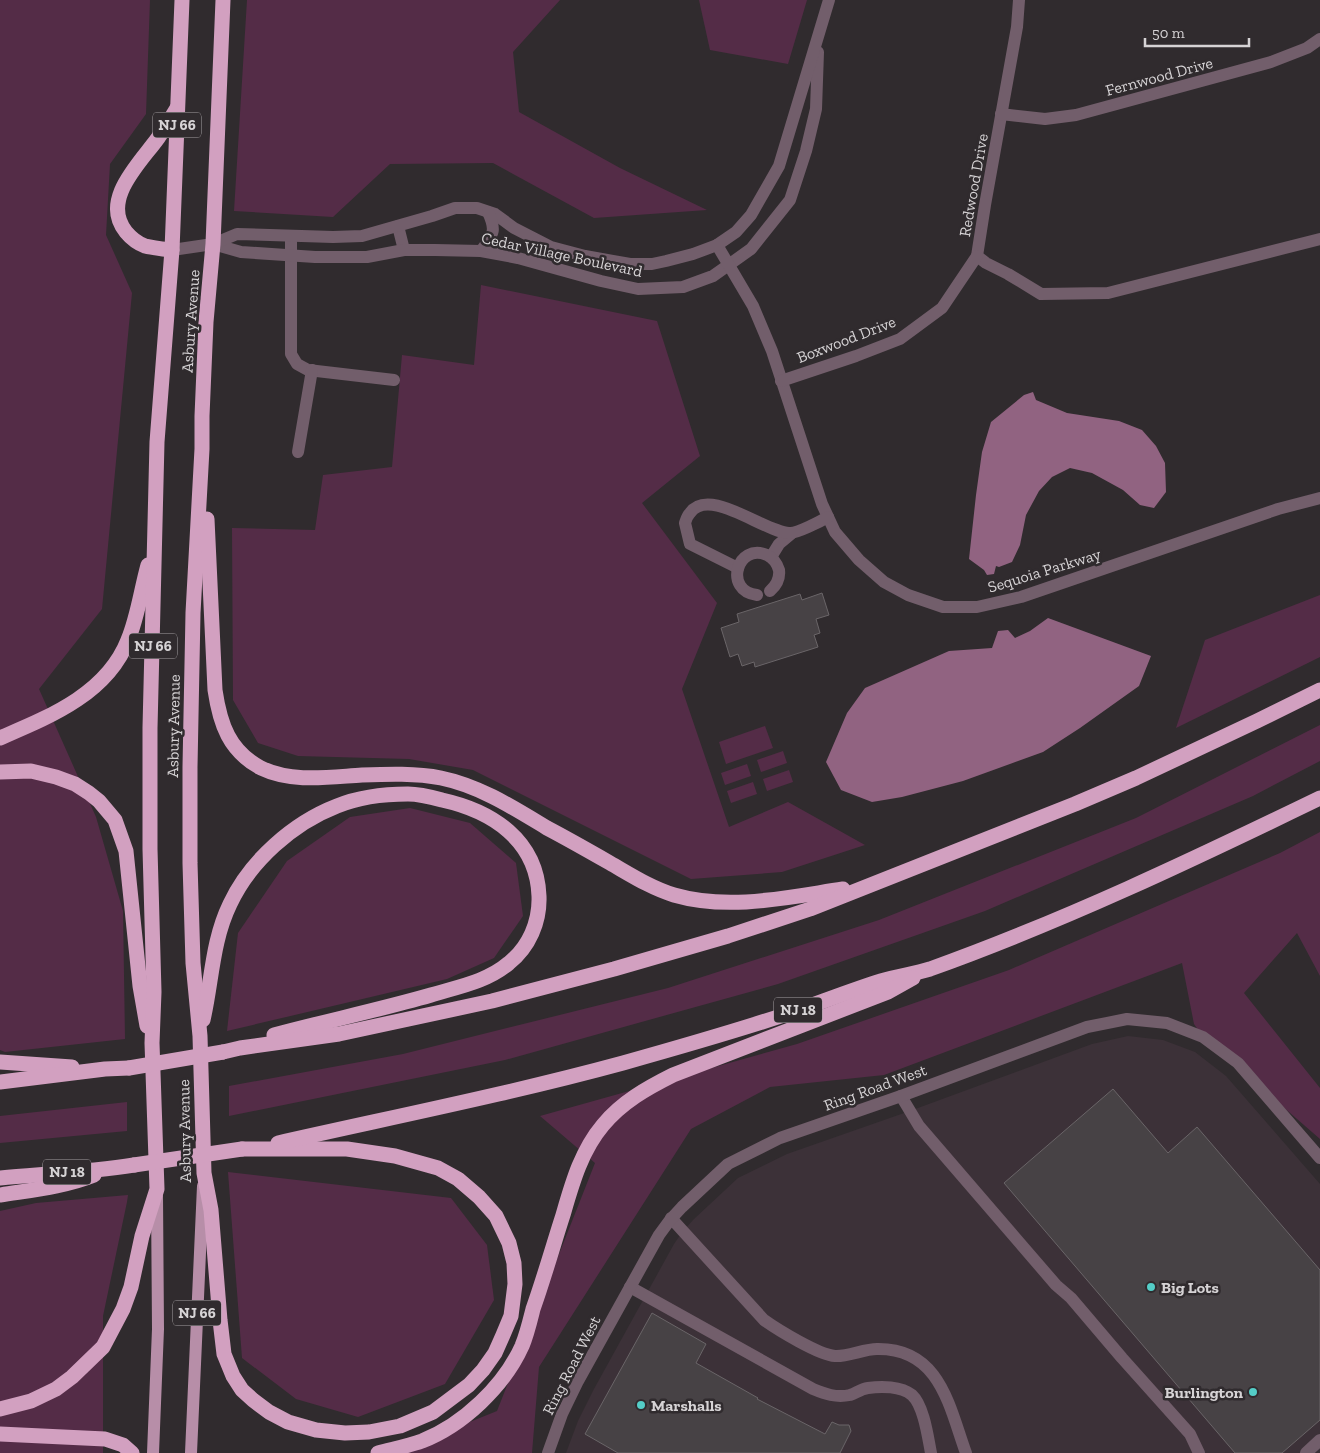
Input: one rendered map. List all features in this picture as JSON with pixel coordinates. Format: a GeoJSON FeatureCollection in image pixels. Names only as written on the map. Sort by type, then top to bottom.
{"type":"FeatureCollection","features":[{"type":"Feature","properties":{"kind":"highway","name":"Asbury Avenue"},"geometry":{"type":"LineString","coordinates":[[157,1189],[152,1043],[154,992],[150,849],[150,735],[158,442],[172,250],[182,0]]}},
{"type":"Feature","properties":{"kind":"highway","name":"Asbury Avenue"},"geometry":{"type":"LineString","coordinates":[[204,1174],[200,1036],[193,945],[190,863],[190,739],[193,613],[202,449],[206,322],[213,244],[223,0]]}},
{"type":"Feature","properties":{"kind":"highway"},"geometry":{"type":"LineString","coordinates":[[172,250],[146,246],[131,238],[122,227],[117,210],[118,198],[127,180],[160,136],[178,107]]}},
{"type":"Feature","properties":{"kind":"highway"},"geometry":{"type":"LineString","coordinates":[[202,449],[218,710],[232,744],[250,761],[263,768],[300,778],[399,775],[442,778],[459,783],[495,798],[645,883],[676,895],[690,898],[708,901],[745,902],[867,886]]}},
{"type":"Feature","properties":{"kind":"highway"},"geometry":{"type":"LineString","coordinates":[[0,738],[43,719],[81,698],[102,680],[119,659],[133,626],[142,596],[155,538]]}},
{"type":"Feature","properties":{"kind":"highway"},"geometry":{"type":"LineString","coordinates":[[0,1082],[105,1069],[129,1068],[246,1047],[339,1034],[411,1019],[605,972],[728,936],[810,909],[1084,801],[1320,690]]}},
{"type":"Feature","properties":{"kind":"highway"},"geometry":{"type":"LineString","coordinates":[[0,772],[31,771],[75,784],[99,801],[115,820],[126,851],[140,986],[145,1019],[152,1043]]}},
{"type":"Feature","properties":{"kind":"highway"},"geometry":{"type":"LineString","coordinates":[[200,1036],[206,1010],[215,948],[230,904],[252,868],[272,846],[308,820],[338,805],[373,797],[409,794],[448,801],[474,810],[500,824],[520,842],[536,871],[540,904],[534,930],[527,943],[508,964],[473,983],[266,1037],[246,1047]]}},
{"type":"Feature","properties":{"kind":"highway","name":"NJ 18"},"geometry":{"type":"LineString","coordinates":[[0,1178],[109,1169],[247,1149],[513,1091],[622,1063],[772,1018],[882,981],[926,970],[1053,921],[1125,890],[1204,855],[1320,798]]}},
{"type":"Feature","properties":{"kind":"highway"},"geometry":{"type":"LineString","coordinates":[[378,1453],[422,1440],[454,1424],[473,1410],[504,1376],[522,1346],[583,1155],[602,1126],[617,1110],[631,1098],[673,1075],[888,992],[926,970]]}},
{"type":"Feature","properties":{"kind":"highway"},"geometry":{"type":"LineString","coordinates":[[0,1062],[105,1069]]}},
{"type":"Feature","properties":{"kind":"highway"},"geometry":{"type":"LineString","coordinates":[[204,1174],[211,1210],[224,1354],[233,1376],[242,1390],[253,1400],[282,1419],[316,1430],[345,1433],[369,1432],[400,1426],[427,1415],[469,1386],[495,1353],[503,1336],[511,1316],[515,1284],[514,1263],[509,1243],[496,1216],[480,1197],[458,1179],[438,1168],[395,1156],[348,1149],[247,1149]]}},
{"type":"Feature","properties":{"kind":"highway"},"geometry":{"type":"LineString","coordinates":[[0,1194],[82,1180],[109,1169]]}},
{"type":"Feature","properties":{"kind":"highway"},"geometry":{"type":"LineString","coordinates":[[0,1409],[32,1401],[56,1389],[72,1377],[103,1347],[123,1309],[131,1287],[142,1236],[157,1189]]}},
{"type":"Feature","properties":{"kind":"highway"},"geometry":{"type":"LineString","coordinates":[[0,1434],[105,1439],[117,1442],[132,1453]]}},
{"type":"Feature","properties":{"kind":"main road","name":"Asbury Avenue"},"geometry":{"type":"LineString","coordinates":[[191,1453],[204,1174]]}},
{"type":"Feature","properties":{"kind":"main road","name":"Asbury Avenue"},"geometry":{"type":"LineString","coordinates":[[153,1453],[158,1329],[157,1189]]}},
{"type":"Feature","properties":{"kind":"street","name":"Cedar Village Boulevard"},"geometry":{"type":"LineString","coordinates":[[172,250],[213,244],[238,234],[362,236],[455,208],[477,208],[495,214],[514,228],[551,247],[585,256],[630,264],[652,264],[693,254],[717,244],[736,232],[751,215],[779,166],[829,0]]}},
{"type":"Feature","properties":{"kind":"street","name":"Redwood Drive"},"geometry":{"type":"LineString","coordinates":[[1019,0],[1017,27],[977,256],[986,264],[1008,274],[1041,294],[1108,293],[1320,239]]}},
{"type":"Feature","properties":{"kind":"street","name":"Cedar Village Boulevard"},"geometry":{"type":"LineString","coordinates":[[213,244],[241,252],[367,257],[404,250],[481,251],[518,258],[601,281],[638,288],[683,287],[713,276],[751,249],[790,200],[806,151],[816,109],[819,32]]}},
{"type":"Feature","properties":{"kind":"street","name":"Fernwood Drive"},"geometry":{"type":"LineString","coordinates":[[1001,114],[1044,119],[1076,115],[1271,62],[1307,48],[1320,39]]}},
{"type":"Feature","properties":{"kind":"street"},"geometry":{"type":"LineString","coordinates":[[481,251],[492,236],[494,226],[488,212]]}},
{"type":"Feature","properties":{"kind":"street"},"geometry":{"type":"LineString","coordinates":[[398,226],[404,250]]}},
{"type":"Feature","properties":{"kind":"street"},"geometry":{"type":"LineString","coordinates":[[292,236],[291,354],[297,364],[308,370],[394,380]]}},
{"type":"Feature","properties":{"kind":"street","name":"Sequoia Parkway"},"geometry":{"type":"LineString","coordinates":[[717,244],[753,306],[772,351],[822,504],[835,532],[859,560],[884,582],[908,596],[943,607],[977,607],[1021,597],[1278,509],[1320,498]]}},
{"type":"Feature","properties":{"kind":"street","name":"Boxwood Drive"},"geometry":{"type":"LineString","coordinates":[[781,380],[856,356],[900,339],[942,308],[977,256]]}},
{"type":"Feature","properties":{"kind":"street"},"geometry":{"type":"LineString","coordinates":[[298,452],[312,370]]}},
{"type":"Feature","properties":{"kind":"street"},"geometry":{"type":"LineString","coordinates":[[738,568],[690,544],[684,523],[690,512],[701,505],[716,504],[790,534]]}},
{"type":"Feature","properties":{"kind":"street"},"geometry":{"type":"LineString","coordinates":[[770,557],[779,544],[790,534],[828,518]]}},
{"type":"Feature","properties":{"kind":"street"},"geometry":{"type":"LineString","coordinates":[[757,595],[742,588],[737,575],[738,568],[745,557],[751,554],[758,552],[776,562],[779,575],[778,582],[770,591]]}},
{"type":"Feature","properties":{"kind":"street","name":"Ring Road West"},"geometry":{"type":"LineString","coordinates":[[548,1453],[562,1414],[659,1235],[672,1218],[728,1164],[780,1138],[901,1096],[1087,1027],[1127,1019],[1167,1023],[1204,1036],[1238,1063],[1320,1158]]}},
{"type":"Feature","properties":{"kind":"street"},"geometry":{"type":"LineString","coordinates":[[901,1096],[919,1126],[1056,1285],[1071,1298],[1190,1434],[1199,1453]]}},
{"type":"Feature","properties":{"kind":"street"},"geometry":{"type":"LineString","coordinates":[[672,1218],[764,1320],[776,1329],[833,1356],[886,1349],[909,1354],[920,1360],[938,1381],[944,1393],[966,1453]]}},
{"type":"Feature","properties":{"kind":"street"},"geometry":{"type":"LineString","coordinates":[[630,1288],[813,1389],[832,1396],[850,1395],[866,1388],[883,1387],[899,1389],[913,1396],[922,1410],[931,1453]]}},
{"type":"Feature","properties":{"kind":"street"},"geometry":{"type":"LineString","coordinates":[[1306,1453],[1320,1440]]}},
{"type":"Feature","properties":{"kind":"shaded area"},"geometry":{"type":"Polygon","coordinates":[[[0,0],[150,0],[146,114],[110,164],[106,235],[132,293],[102,609],[39,689],[96,817],[123,911],[125,1039],[5,1052],[0,1050],[0,0]]]}},
{"type":"Feature","properties":{"kind":"shaded area"},"geometry":{"type":"Polygon","coordinates":[[[247,0],[560,0],[513,52],[519,112],[620,168],[707,210],[594,218],[493,163],[390,164],[333,217],[234,211],[247,0]]]}},
{"type":"Feature","properties":{"kind":"shaded area"},"geometry":{"type":"Polygon","coordinates":[[[699,0],[807,0],[788,64],[710,50],[699,0]]]}},
{"type":"Feature","properties":{"kind":"shaded area"},"geometry":{"type":"Polygon","coordinates":[[[481,285],[657,321],[700,456],[642,503],[717,603],[682,689],[729,827],[788,802],[865,845],[782,872],[691,879],[473,770],[409,759],[298,756],[258,743],[233,700],[232,528],[315,530],[323,475],[392,467],[402,355],[474,365],[481,285]]]}},
{"type":"Feature","properties":{"kind":"shaded area"},"geometry":{"type":"Polygon","coordinates":[[[1033,392],[1036,400],[1067,413],[1119,421],[1142,430],[1156,446],[1165,463],[1166,492],[1154,508],[1140,505],[1123,490],[1092,473],[1070,468],[1052,477],[1039,491],[1026,515],[1020,545],[1012,562],[999,567],[996,566],[994,574],[987,575],[984,570],[969,559],[982,452],[991,422],[1024,395],[1033,392]]]}},
{"type":"Feature","properties":{"kind":"shaded area"},"geometry":{"type":"Polygon","coordinates":[[[1320,595],[1320,657],[1176,728],[1205,640],[1320,595]]]}},
{"type":"Feature","properties":{"kind":"shaded area"},"geometry":{"type":"Polygon","coordinates":[[[1048,618],[1151,656],[1139,686],[1043,752],[963,781],[902,797],[872,802],[841,790],[826,762],[847,713],[865,688],[949,651],[992,648],[998,631],[1008,630],[1015,638],[1030,631],[1048,618]]]}},
{"type":"Feature","properties":{"kind":"shaded area"},"geometry":{"type":"Polygon","coordinates":[[[1320,725],[1320,761],[1253,796],[985,911],[778,984],[505,1060],[229,1116],[229,1086],[403,1054],[668,988],[879,920],[1136,818],[1320,725]]]}},
{"type":"Feature","properties":{"kind":"shaded area"},"geometry":{"type":"Polygon","coordinates":[[[765,726],[773,748],[726,764],[719,742],[765,726]]]}},
{"type":"Feature","properties":{"kind":"shaded area"},"geometry":{"type":"Polygon","coordinates":[[[783,751],[787,763],[761,772],[757,760],[783,751]]]}},
{"type":"Feature","properties":{"kind":"shaded area"},"geometry":{"type":"Polygon","coordinates":[[[747,764],[751,776],[725,785],[721,773],[747,764]]]}},
{"type":"Feature","properties":{"kind":"shaded area"},"geometry":{"type":"Polygon","coordinates":[[[789,770],[793,782],[767,791],[763,779],[789,770]]]}},
{"type":"Feature","properties":{"kind":"shaded area"},"geometry":{"type":"Polygon","coordinates":[[[753,782],[757,794],[731,803],[727,791],[753,782]]]}},
{"type":"Feature","properties":{"kind":"shaded area"},"geometry":{"type":"Polygon","coordinates":[[[410,808],[470,823],[516,863],[523,916],[494,958],[447,979],[227,1031],[238,933],[287,861],[350,817],[410,808]]]}},
{"type":"Feature","properties":{"kind":"shaded area"},"geometry":{"type":"Polygon","coordinates":[[[1320,832],[1320,976],[1297,933],[1244,993],[1320,1088],[1320,1139],[1203,1037],[1194,1024],[1182,963],[884,1075],[770,1087],[691,1129],[539,1367],[532,1453],[393,1453],[497,1411],[595,1163],[540,1116],[797,1044],[1009,970],[1280,853],[1320,832]]]}},
{"type":"Feature","properties":{"kind":"shaded area"},"geometry":{"type":"Polygon","coordinates":[[[1128,1036],[1163,1040],[1195,1052],[1226,1076],[1320,1184],[1320,1453],[566,1453],[578,1421],[594,1389],[674,1244],[694,1219],[738,1178],[787,1154],[1092,1044],[1128,1036]]]}},
{"type":"Feature","properties":{"kind":"shaded area"},"geometry":{"type":"Polygon","coordinates":[[[127,1102],[127,1131],[0,1143],[0,1116],[127,1102]]]}},
{"type":"Feature","properties":{"kind":"shaded area"},"geometry":{"type":"Polygon","coordinates":[[[228,1172],[451,1198],[487,1245],[494,1300],[445,1384],[358,1417],[296,1399],[242,1358],[228,1172]]]}},
{"type":"Feature","properties":{"kind":"shaded area"},"geometry":{"type":"Polygon","coordinates":[[[128,1195],[103,1316],[103,1453],[0,1453],[0,1211],[36,1203],[128,1195]]]}},
{"type":"Feature","properties":{"kind":"building"},"geometry":{"type":"Polygon","coordinates":[[[822,593],[829,615],[816,619],[820,633],[814,635],[818,647],[755,667],[754,662],[742,666],[738,654],[730,657],[721,628],[739,622],[737,614],[800,594],[802,600],[822,593]]]}},
{"type":"Feature","properties":{"kind":"building"},"geometry":{"type":"Polygon","coordinates":[[[1113,1089],[1168,1153],[1197,1127],[1320,1270],[1320,1420],[1282,1453],[1235,1453],[1004,1183],[1113,1089]]]}},
{"type":"Feature","properties":{"kind":"building"},"geometry":{"type":"Polygon","coordinates":[[[652,1313],[706,1344],[696,1363],[757,1399],[825,1434],[832,1422],[839,1425],[849,1425],[851,1431],[840,1453],[618,1453],[585,1434],[652,1313]]]}},
{"type":"Feature","properties":{"kind":"place","name":"Big Lots"},"geometry":{"type":"Point","coordinates":[1151,1287]}},
{"type":"Feature","properties":{"kind":"place","name":"Burlington"},"geometry":{"type":"Point","coordinates":[1253,1392]}},
{"type":"Feature","properties":{"kind":"place","name":"Marshalls"},"geometry":{"type":"Point","coordinates":[641,1405]}}]}
